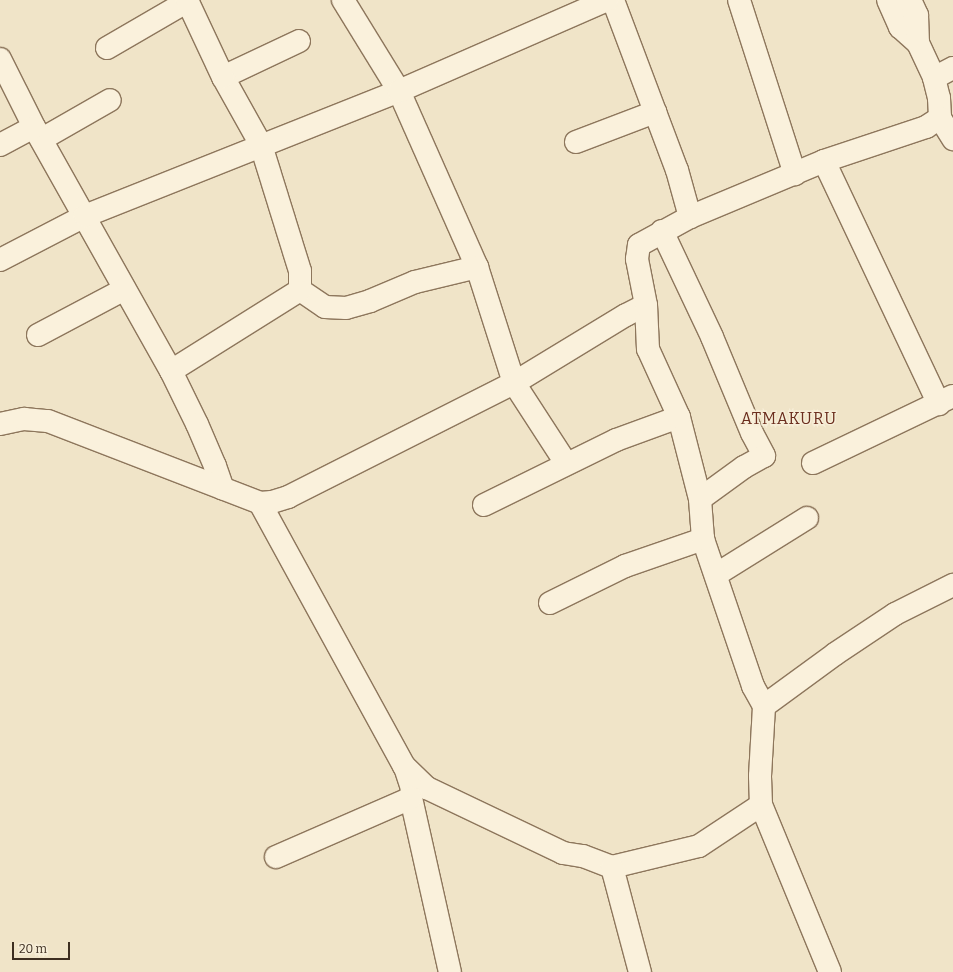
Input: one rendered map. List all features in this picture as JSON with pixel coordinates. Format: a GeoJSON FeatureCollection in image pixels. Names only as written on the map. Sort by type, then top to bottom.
{"type":"FeatureCollection","features":[{"type":"Feature","properties":{"kind":"street"},"geometry":{"type":"LineString","coordinates":[[343,0],[399,90],[477,267],[514,383],[566,463]]}},
{"type":"Feature","properties":{"kind":"street"},"geometry":{"type":"LineString","coordinates":[[0,260],[85,216],[399,90],[607,0]]}},
{"type":"Feature","properties":{"kind":"street"},"geometry":{"type":"LineString","coordinates":[[613,0],[677,170],[690,217]]}},
{"type":"Feature","properties":{"kind":"street"},"geometry":{"type":"LineString","coordinates":[[739,0],[795,174]]}},
{"type":"Feature","properties":{"kind":"street"},"geometry":{"type":"LineString","coordinates":[[888,0],[900,27],[918,43],[944,73],[939,98],[940,118],[953,140]]}},
{"type":"Feature","properties":{"kind":"street"},"geometry":{"type":"LineString","coordinates":[[910,0],[917,15],[918,43]]}},
{"type":"Feature","properties":{"kind":"street"},"geometry":{"type":"LineString","coordinates":[[107,48],[188,1],[223,78],[260,145],[300,271],[300,290]]}},
{"type":"Feature","properties":{"kind":"street"},"geometry":{"type":"LineString","coordinates":[[223,78],[299,41]]}},
{"type":"Feature","properties":{"kind":"street"},"geometry":{"type":"LineString","coordinates":[[0,60],[38,133],[171,371],[197,424],[223,489]]}},
{"type":"Feature","properties":{"kind":"street"},"geometry":{"type":"LineString","coordinates":[[0,145],[38,133],[110,100]]}},
{"type":"Feature","properties":{"kind":"street"},"geometry":{"type":"LineString","coordinates":[[576,142],[655,112]]}},
{"type":"Feature","properties":{"kind":"street"},"geometry":{"type":"LineString","coordinates":[[830,972],[761,806],[760,776],[764,706],[753,686],[703,539],[700,499],[679,418],[648,349],[646,305],[637,259],[639,246],[690,217],[824,161],[926,127],[940,118]]}},
{"type":"Feature","properties":{"kind":"street"},"geometry":{"type":"LineString","coordinates":[[813,463],[946,400],[824,161]]}},
{"type":"Feature","properties":{"kind":"street"},"geometry":{"type":"LineString","coordinates":[[662,232],[712,337],[752,433],[764,456],[744,467],[700,499]]}},
{"type":"Feature","properties":{"kind":"street"},"geometry":{"type":"LineString","coordinates":[[300,290],[325,307],[346,308],[370,301],[415,282],[477,267]]}},
{"type":"Feature","properties":{"kind":"street"},"geometry":{"type":"LineString","coordinates":[[38,335],[125,289]]}},
{"type":"Feature","properties":{"kind":"street"},"geometry":{"type":"LineString","coordinates":[[171,371],[300,290]]}},
{"type":"Feature","properties":{"kind":"street"},"geometry":{"type":"LineString","coordinates":[[0,424],[24,419],[48,421],[260,504],[272,502],[288,497],[514,383],[626,315],[646,305]]}},
{"type":"Feature","properties":{"kind":"street"},"geometry":{"type":"LineString","coordinates":[[484,505],[566,463],[616,440],[679,418]]}},
{"type":"Feature","properties":{"kind":"street"},"geometry":{"type":"LineString","coordinates":[[260,504],[404,766],[412,788],[411,798],[450,972]]}},
{"type":"Feature","properties":{"kind":"street"},"geometry":{"type":"LineString","coordinates":[[716,574],[808,518]]}},
{"type":"Feature","properties":{"kind":"street"},"geometry":{"type":"LineString","coordinates":[[550,603],[625,566],[703,539]]}},
{"type":"Feature","properties":{"kind":"street"},"geometry":{"type":"LineString","coordinates":[[764,706],[835,654],[895,614],[953,585]]}},
{"type":"Feature","properties":{"kind":"street"},"geometry":{"type":"LineString","coordinates":[[404,766],[426,788],[562,853],[583,856],[612,867],[699,846],[761,806]]}},
{"type":"Feature","properties":{"kind":"street"},"geometry":{"type":"LineString","coordinates":[[276,857],[411,798]]}},
{"type":"Feature","properties":{"kind":"street"},"geometry":{"type":"LineString","coordinates":[[612,867],[640,972]]}},
{"type":"Feature","properties":{"kind":"district","name":"ATMAKURU"},"geometry":{"type":"Point","coordinates":[789,419]}}]}
